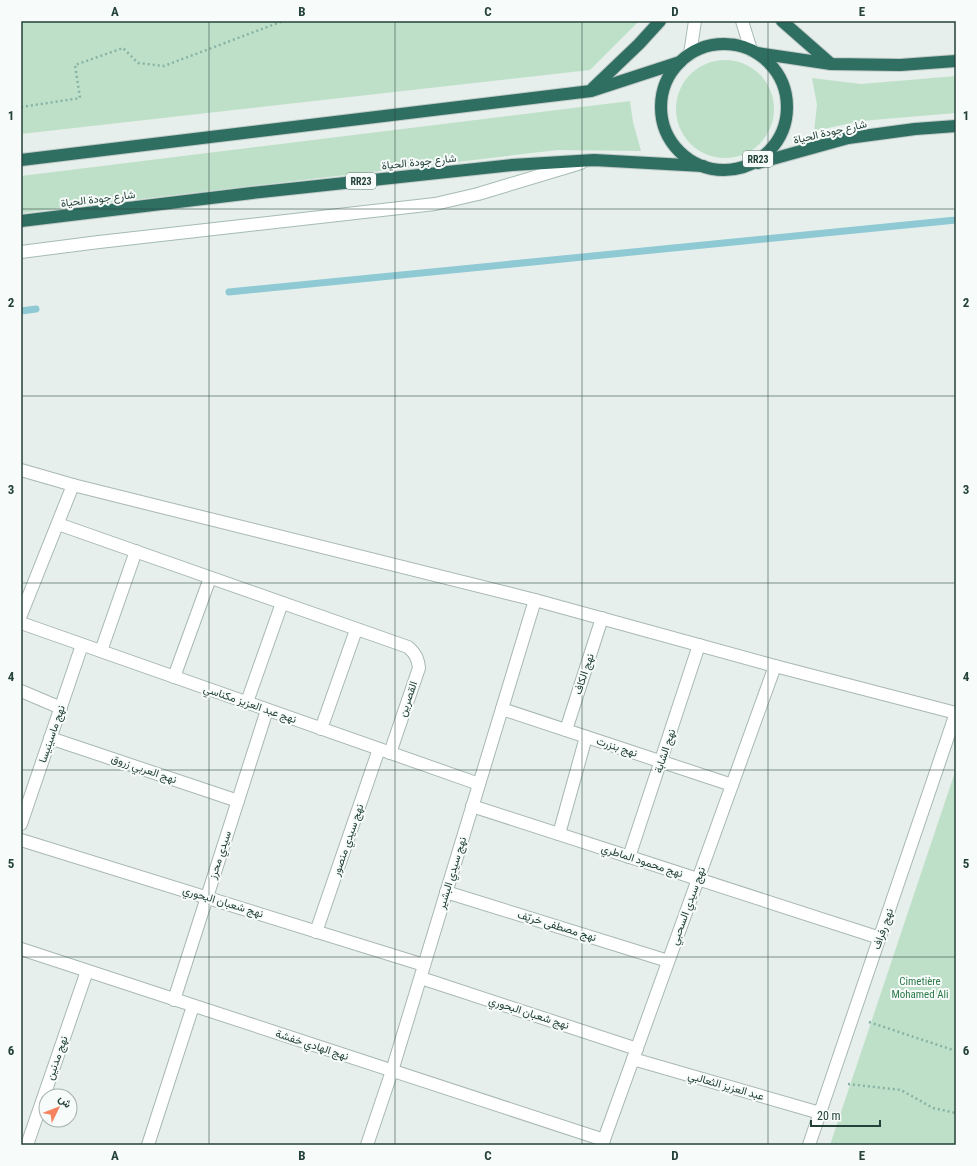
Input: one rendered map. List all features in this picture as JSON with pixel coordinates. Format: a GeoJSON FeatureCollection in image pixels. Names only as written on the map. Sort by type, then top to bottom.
{"type":"FeatureCollection","features":[{"type":"Feature","properties":{"kind":"highway"},"geometry":{"type":"LineString","coordinates":[[591,91],[660,21]]}},
{"type":"Feature","properties":{"kind":"highway"},"geometry":{"type":"LineString","coordinates":[[782,21],[831,64]]}},
{"type":"Feature","properties":{"kind":"highway","name":"شارع جودة الحياة"},"geometry":{"type":"LineString","coordinates":[[21,160],[591,91],[685,58],[709,46],[731,44],[754,52],[831,64],[900,65],[956,61]]}},
{"type":"Feature","properties":{"kind":"highway","name":"شارع جودة الحياة"},"geometry":{"type":"LineString","coordinates":[[735,169],[753,163],[769,152],[780,137],[786,119],[787,100],[782,81],[772,65],[754,52]]}},
{"type":"Feature","properties":{"kind":"highway","name":"شارع جودة الحياة"},"geometry":{"type":"LineString","coordinates":[[685,58],[669,76],[662,93],[661,111],[665,129],[674,145],[687,157],[703,166]]}},
{"type":"Feature","properties":{"kind":"highway","name":"شارع جودة الحياة"},"geometry":{"type":"LineString","coordinates":[[21,221],[252,193],[504,165],[594,160],[703,166],[719,170],[735,169],[848,138],[915,129],[956,126]]}},
{"type":"Feature","properties":{"kind":"street"},"geometry":{"type":"LineString","coordinates":[[685,58],[695,21]]}},
{"type":"Feature","properties":{"kind":"street"},"geometry":{"type":"LineString","coordinates":[[742,21],[754,52]]}},
{"type":"Feature","properties":{"kind":"street"},"geometry":{"type":"LineString","coordinates":[[21,252],[436,204],[478,194],[594,160]]}},
{"type":"Feature","properties":{"kind":"street"},"geometry":{"type":"LineString","coordinates":[[21,470],[74,485],[534,600],[775,666],[956,713]]}},
{"type":"Feature","properties":{"kind":"street"},"geometry":{"type":"LineString","coordinates":[[21,615],[74,485]]}},
{"type":"Feature","properties":{"kind":"street"},"geometry":{"type":"LineString","coordinates":[[58,524],[356,630],[321,729]]}},
{"type":"Feature","properties":{"kind":"street"},"geometry":{"type":"LineString","coordinates":[[101,651],[136,551]]}},
{"type":"Feature","properties":{"kind":"street"},"geometry":{"type":"LineString","coordinates":[[174,677],[210,578]]}},
{"type":"Feature","properties":{"kind":"street","name":"نهج سيدي البشير"},"geometry":{"type":"LineString","coordinates":[[367,1145],[421,978],[534,600]]}},
{"type":"Feature","properties":{"kind":"street"},"geometry":{"type":"LineString","coordinates":[[247,702],[282,603]]}},
{"type":"Feature","properties":{"kind":"street","name":"نهج الكاف"},"geometry":{"type":"LineString","coordinates":[[566,730],[602,618]]}},
{"type":"Feature","properties":{"kind":"street","name":"نهج عبد العزيز مكناسي"},"geometry":{"type":"LineString","coordinates":[[21,623],[479,784]]}},
{"type":"Feature","properties":{"kind":"street","name":"القصرين"},"geometry":{"type":"LineString","coordinates":[[356,630],[408,647],[415,653],[418,660],[419,668],[384,751]]}},
{"type":"Feature","properties":{"kind":"street","name":"نهج ماسينيسا"},"geometry":{"type":"LineString","coordinates":[[21,824],[82,645]]}},
{"type":"Feature","properties":{"kind":"street","name":"نهج الشابة"},"geometry":{"type":"LineString","coordinates":[[629,857],[662,762],[699,645]]}},
{"type":"Feature","properties":{"kind":"street","name":"نهج سيدي السحبي"},"geometry":{"type":"LineString","coordinates":[[603,1143],[775,666]]}},
{"type":"Feature","properties":{"kind":"street"},"geometry":{"type":"LineString","coordinates":[[21,691],[61,708]]}},
{"type":"Feature","properties":{"kind":"street","name":"نهج بنزرت"},"geometry":{"type":"LineString","coordinates":[[502,709],[732,785]]}},
{"type":"Feature","properties":{"kind":"street","name":"سيدي محرز"},"geometry":{"type":"LineString","coordinates":[[174,1000],[267,710]]}},
{"type":"Feature","properties":{"kind":"street","name":"نهج رفراف"},"geometry":{"type":"LineString","coordinates":[[809,1145],[956,713]]}},
{"type":"Feature","properties":{"kind":"street"},"geometry":{"type":"LineString","coordinates":[[559,834],[586,737]]}},
{"type":"Feature","properties":{"kind":"street","name":"نهج العربي زروق"},"geometry":{"type":"LineString","coordinates":[[50,738],[238,801]]}},
{"type":"Feature","properties":{"kind":"street","name":"نهج سيدي منصور"},"geometry":{"type":"LineString","coordinates":[[316,932],[384,751]]}},
{"type":"Feature","properties":{"kind":"street","name":"نهج محمود الماطري"},"geometry":{"type":"LineString","coordinates":[[472,806],[880,938]]}},
{"type":"Feature","properties":{"kind":"street","name":"نهج شعبان البحوري"},"geometry":{"type":"LineString","coordinates":[[21,840],[424,965]]}},
{"type":"Feature","properties":{"kind":"street","name":"نهج مصطفى خريّف"},"geometry":{"type":"LineString","coordinates":[[446,892],[668,961]]}},
{"type":"Feature","properties":{"kind":"street","name":"نهج الهادي خفشة"},"geometry":{"type":"LineString","coordinates":[[21,949],[392,1071],[603,1143]]}},
{"type":"Feature","properties":{"kind":"street","name":"نهج مدنين"},"geometry":{"type":"LineString","coordinates":[[27,1145],[87,971]]}},
{"type":"Feature","properties":{"kind":"street","name":"نهج شعبان البحوري"},"geometry":{"type":"LineString","coordinates":[[421,978],[635,1054]]}},
{"type":"Feature","properties":{"kind":"street"},"geometry":{"type":"LineString","coordinates":[[148,1145],[193,1006]]}},
{"type":"Feature","properties":{"kind":"street","name":"عبد العزيز الثعالبي"},"geometry":{"type":"LineString","coordinates":[[635,1054],[820,1113]]}},
{"type":"Feature","properties":{"kind":"path"},"geometry":{"type":"LineString","coordinates":[[21,107],[80,98],[75,65],[123,48],[138,63],[164,66],[283,21]]}},
{"type":"Feature","properties":{"kind":"path"},"geometry":{"type":"LineString","coordinates":[[853,1016],[956,1051]]}},
{"type":"Feature","properties":{"kind":"path"},"geometry":{"type":"LineString","coordinates":[[831,1082],[901,1090],[933,1108],[956,1113]]}},
{"type":"Feature","properties":{"kind":"green space"},"geometry":{"type":"Polygon","coordinates":[[[27,21],[639,21],[590,70],[21,134],[21,23],[27,21]]]}},
{"type":"Feature","properties":{"kind":"green space"},"geometry":{"type":"Polygon","coordinates":[[[725,60],[744,64],[760,74],[770,90],[774,109],[770,128],[760,144],[744,154],[725,158],[706,154],[690,144],[680,128],[676,109],[680,90],[690,74],[706,64],[725,60]]]}},
{"type":"Feature","properties":{"kind":"green space"},"geometry":{"type":"Polygon","coordinates":[[[956,76],[956,113],[861,121],[814,131],[817,105],[812,78],[861,84],[956,76]]]}},
{"type":"Feature","properties":{"kind":"green space"},"geometry":{"type":"Polygon","coordinates":[[[630,101],[633,122],[641,151],[558,150],[21,213],[21,176],[630,101]]]}},
{"type":"Feature","properties":{"kind":"green space","name":"Cimetière Mohamed Ali"},"geometry":{"type":"Polygon","coordinates":[[[956,769],[956,1145],[830,1145],[956,769]]]}},
{"type":"Feature","properties":{"kind":"waterway"},"geometry":{"type":"LineString","coordinates":[[229,292],[956,220]]}},
{"type":"Feature","properties":{"kind":"waterway"},"geometry":{"type":"LineString","coordinates":[[21,311],[36,309]]}}]}
